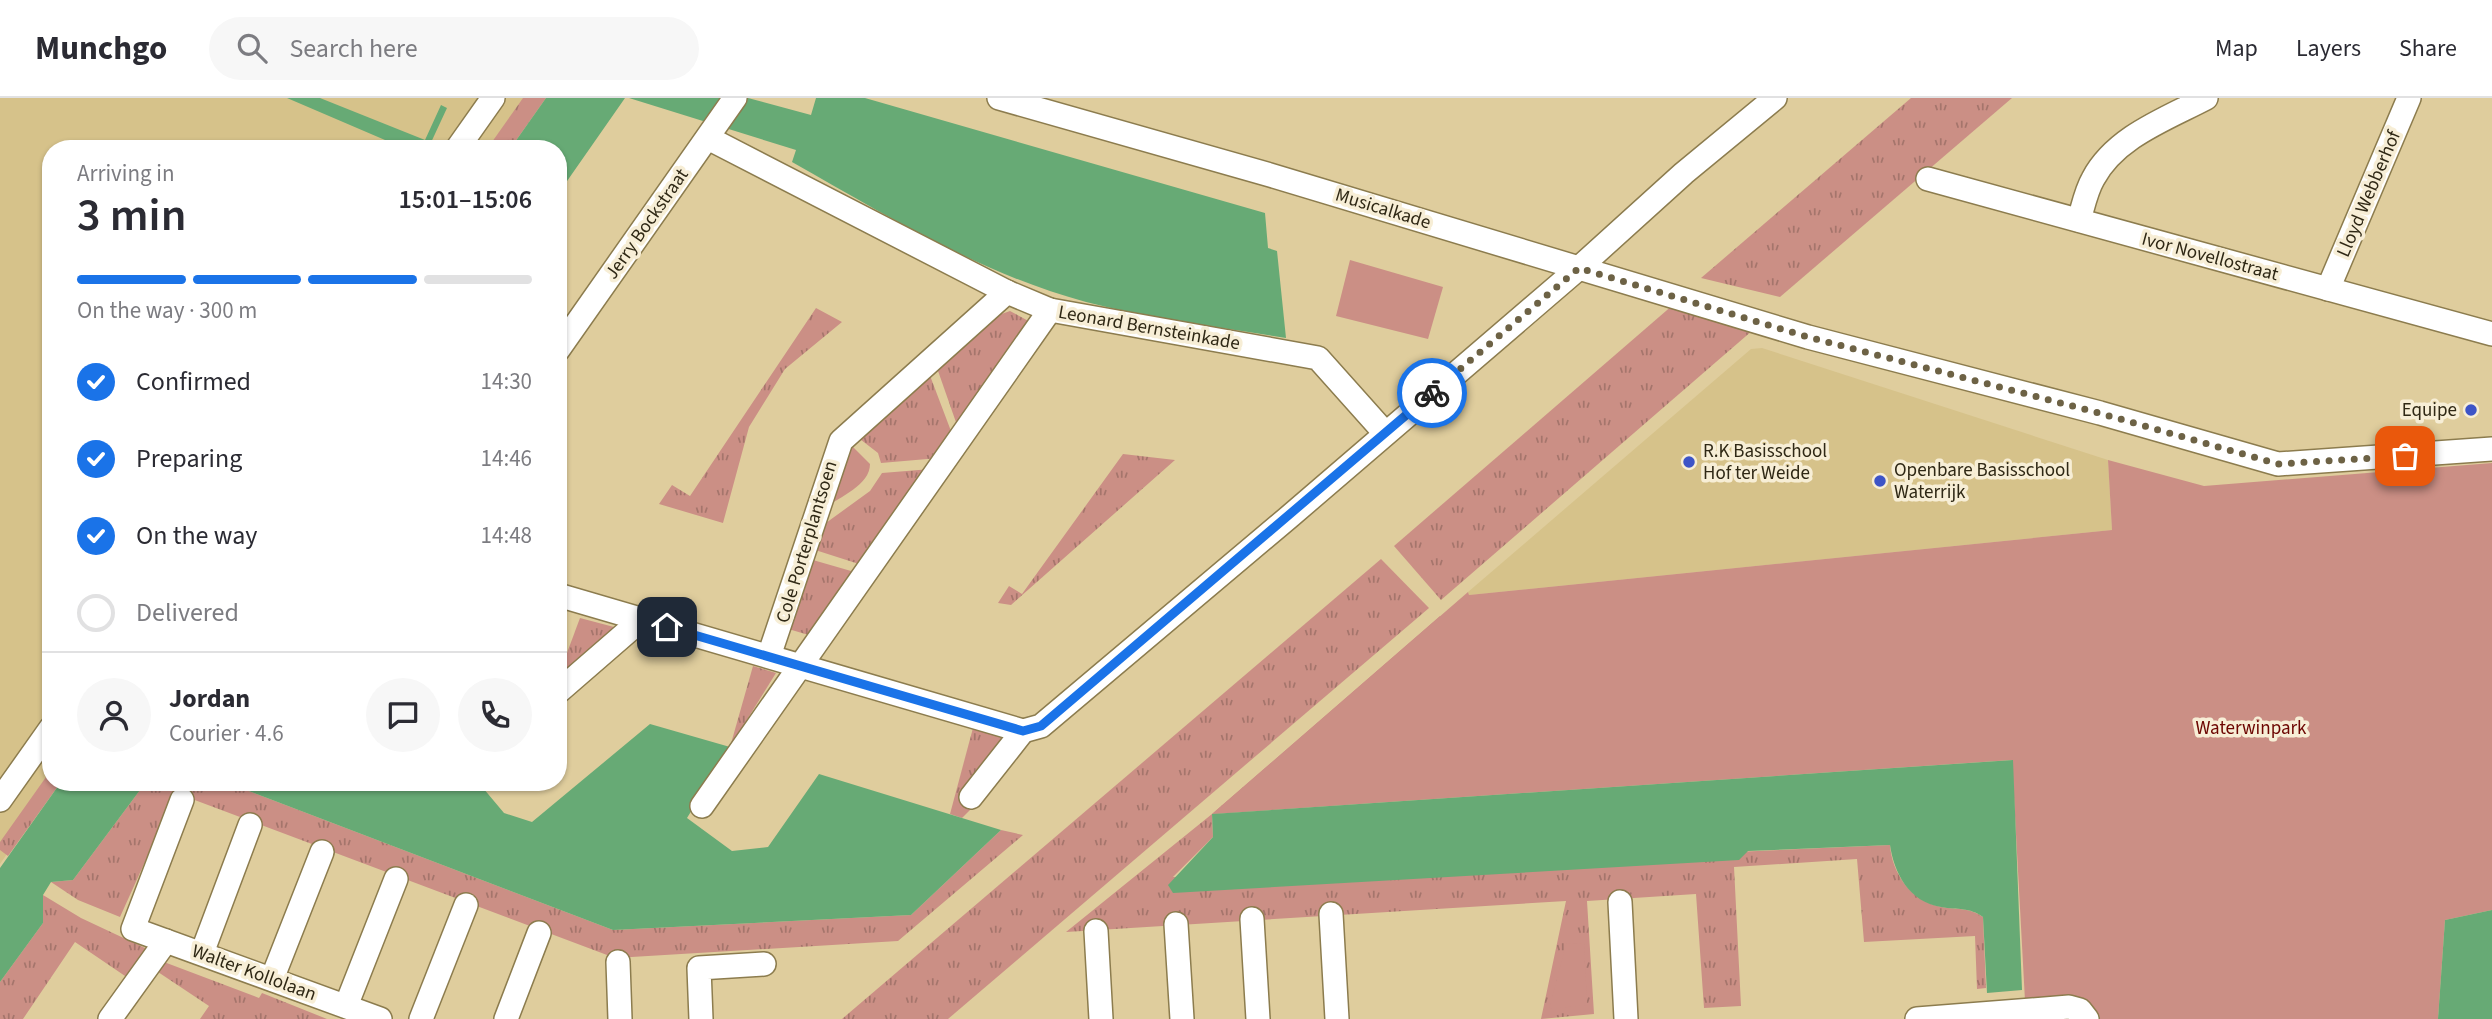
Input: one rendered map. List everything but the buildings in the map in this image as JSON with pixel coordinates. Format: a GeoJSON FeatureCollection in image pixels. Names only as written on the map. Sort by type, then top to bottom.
{"type":"FeatureCollection","features":[{"type":"Feature","properties":{"kind":"street"},"geometry":{"type":"LineString","coordinates":[[463,140],[493,98]]}},
{"type":"Feature","properties":{"kind":"street","name":"Jerry Bockstraat"},"geometry":{"type":"LineString","coordinates":[[567,337],[734,98]]}},
{"type":"Feature","properties":{"kind":"street","name":"Musicalkade"},"geometry":{"type":"LineString","coordinates":[[999,98],[1767,323],[2278,464],[2492,449]]}},
{"type":"Feature","properties":{"kind":"street"},"geometry":{"type":"LineString","coordinates":[[567,598],[1023,731],[1041,726],[1579,268],[1684,173],[1774,98]]}},
{"type":"Feature","properties":{"kind":"street"},"geometry":{"type":"LineString","coordinates":[[2079,220],[2092,180],[2109,155],[2139,134],[2206,98]]}},
{"type":"Feature","properties":{"kind":"street","name":"Lloyd Webberhof"},"geometry":{"type":"LineString","coordinates":[[2328,289],[2409,98]]}},
{"type":"Feature","properties":{"kind":"street","name":"Leonard Bernsteinkade"},"geometry":{"type":"LineString","coordinates":[[712,133],[1007,292],[1051,310],[1318,358],[1385,433]]}},
{"type":"Feature","properties":{"kind":"street","name":"Ivor Novellostraat"},"geometry":{"type":"LineString","coordinates":[[1928,179],[2492,334]]}},
{"type":"Feature","properties":{"kind":"street","name":"Cole Porterplantsoen"},"geometry":{"type":"LineString","coordinates":[[769,656],[841,441],[1007,292]]}},
{"type":"Feature","properties":{"kind":"street","name":"Cole Porterplantsoen"},"geometry":{"type":"LineString","coordinates":[[702,806],[1051,310]]}},
{"type":"Feature","properties":{"kind":"street"},"geometry":{"type":"LineString","coordinates":[[567,684],[641,620]]}},
{"type":"Feature","properties":{"kind":"street"},"geometry":{"type":"LineString","coordinates":[[971,797],[1023,731]]}},
{"type":"Feature","properties":{"kind":"street"},"geometry":{"type":"LineString","coordinates":[[0,800],[42,741]]}},
{"type":"Feature","properties":{"kind":"street","name":"Walter Kollolaan"},"geometry":{"type":"LineString","coordinates":[[182,800],[133,929],[361,1014]]}},
{"type":"Feature","properties":{"kind":"street"},"geometry":{"type":"LineString","coordinates":[[202,953],[250,825]]}},
{"type":"Feature","properties":{"kind":"street"},"geometry":{"type":"LineString","coordinates":[[272,979],[322,852]]}},
{"type":"Feature","properties":{"kind":"street"},"geometry":{"type":"LineString","coordinates":[[361,1014],[396,879]]}},
{"type":"Feature","properties":{"kind":"street"},"geometry":{"type":"LineString","coordinates":[[1620,902],[1626,1019]]}},
{"type":"Feature","properties":{"kind":"street"},"geometry":{"type":"LineString","coordinates":[[421,1019],[466,905]]}},
{"type":"Feature","properties":{"kind":"street"},"geometry":{"type":"LineString","coordinates":[[1331,914],[1338,1019]]}},
{"type":"Feature","properties":{"kind":"street"},"geometry":{"type":"LineString","coordinates":[[1252,919],[1258,1019]]}},
{"type":"Feature","properties":{"kind":"street"},"geometry":{"type":"LineString","coordinates":[[1176,924],[1182,1019]]}},
{"type":"Feature","properties":{"kind":"street"},"geometry":{"type":"LineString","coordinates":[[1096,931],[1101,1019]]}},
{"type":"Feature","properties":{"kind":"street"},"geometry":{"type":"LineString","coordinates":[[506,1019],[539,933]]}},
{"type":"Feature","properties":{"kind":"street"},"geometry":{"type":"LineString","coordinates":[[110,1019],[166,941]]}},
{"type":"Feature","properties":{"kind":"street"},"geometry":{"type":"LineString","coordinates":[[618,962],[620,1019]]}},
{"type":"Feature","properties":{"kind":"street"},"geometry":{"type":"LineString","coordinates":[[702,1019],[699,968],[764,964]]}},
{"type":"Feature","properties":{"kind":"street"},"geometry":{"type":"LineString","coordinates":[[1917,1019],[2069,1007],[2084,1014]]}},
{"type":"Feature","properties":{"kind":"shaded area"},"geometry":{"type":"Polygon","coordinates":[[[0,98],[536,98],[507,140],[42,140],[42,791],[51,791],[0,864],[0,98]]]}},
{"type":"Feature","properties":{"kind":"shaded area"},"geometry":{"type":"Polygon","coordinates":[[[287,98],[320,98],[425,140],[385,140],[287,98]]]}},
{"type":"Feature","properties":{"kind":"shaded area"},"geometry":{"type":"Polygon","coordinates":[[[546,98],[625,98],[567,181],[567,140],[516,140],[546,98]]]}},
{"type":"Feature","properties":{"kind":"shaded area"},"geometry":{"type":"Polygon","coordinates":[[[629,98],[748,98],[811,115],[816,98],[865,98],[1265,213],[1268,248],[1277,251],[1286,338],[1135,313],[1047,290],[972,259],[863,202],[792,162],[796,150],[629,98]]]}},
{"type":"Feature","properties":{"kind":"shaded area"},"geometry":{"type":"Polygon","coordinates":[[[441,105],[447,108],[432,140],[425,140],[441,105]]]}},
{"type":"Feature","properties":{"kind":"shaded area"},"geometry":{"type":"Polygon","coordinates":[[[1762,348],[2108,460],[2112,530],[1469,595],[1468,592],[1751,349],[1762,348]]]}},
{"type":"Feature","properties":{"kind":"shaded area"},"geometry":{"type":"Polygon","coordinates":[[[650,724],[730,747],[687,818],[732,851],[768,847],[819,774],[1001,830],[911,915],[613,930],[249,791],[486,791],[504,813],[532,822],[650,724]]]}},
{"type":"Feature","properties":{"kind":"shaded area"},"geometry":{"type":"Polygon","coordinates":[[[2013,760],[2022,990],[1987,993],[1983,917],[1968,910],[1930,904],[1912,893],[1899,876],[1890,845],[1748,851],[1739,860],[1173,893],[1168,885],[1213,837],[1212,814],[2013,760]]]}},
{"type":"Feature","properties":{"kind":"shaded area"},"geometry":{"type":"Polygon","coordinates":[[[55,791],[139,791],[73,880],[51,882],[43,895],[43,923],[0,982],[0,868],[55,791]]]}},
{"type":"Feature","properties":{"kind":"shaded area"},"geometry":{"type":"Polygon","coordinates":[[[2492,910],[2492,1019],[2438,1019],[2445,920],[2492,910]]]}},
{"type":"Feature","properties":{"kind":"green space"},"geometry":{"type":"Polygon","coordinates":[[[523,98],[546,98],[516,140],[493,140],[523,98]]]}},
{"type":"Feature","properties":{"kind":"green space"},"geometry":{"type":"Polygon","coordinates":[[[1911,98],[2012,98],[1780,297],[1701,278],[1911,98]]]}},
{"type":"Feature","properties":{"kind":"green space"},"geometry":{"type":"Polygon","coordinates":[[[1350,260],[1443,287],[1428,339],[1336,316],[1350,260]]]}},
{"type":"Feature","properties":{"kind":"green space"},"geometry":{"type":"Polygon","coordinates":[[[1674,304],[1753,330],[1441,600],[1394,546],[1674,304]]]}},
{"type":"Feature","properties":{"kind":"green space"},"geometry":{"type":"Polygon","coordinates":[[[816,308],[842,322],[785,369],[749,427],[723,523],[659,504],[672,485],[690,496],[816,308]]]}},
{"type":"Feature","properties":{"kind":"green space"},"geometry":{"type":"Polygon","coordinates":[[[1010,311],[1034,324],[958,428],[937,368],[993,317],[1010,311]]]}},
{"type":"Feature","properties":{"kind":"green space"},"geometry":{"type":"Polygon","coordinates":[[[929,373],[954,439],[939,458],[881,463],[878,453],[856,436],[929,373]]]}},
{"type":"Feature","properties":{"kind":"green space"},"geometry":{"type":"Polygon","coordinates":[[[850,444],[870,464],[869,471],[853,490],[824,508],[850,444]]]}},
{"type":"Feature","properties":{"kind":"green space"},"geometry":{"type":"Polygon","coordinates":[[[1123,454],[1175,460],[1011,605],[998,603],[1009,586],[1022,594],[1123,454]]]}},
{"type":"Feature","properties":{"kind":"green space","name":"Waterwinpark"},"geometry":{"type":"Polygon","coordinates":[[[2108,460],[2204,486],[2492,463],[2492,910],[2445,920],[2438,1019],[2026,1019],[2012,760],[1212,814],[1468,592],[1469,595],[2112,530],[2108,460]]]}},
{"type":"Feature","properties":{"kind":"green space"},"geometry":{"type":"Polygon","coordinates":[[[931,469],[862,565],[809,548],[819,528],[870,491],[882,473],[931,469]]]}},
{"type":"Feature","properties":{"kind":"green space"},"geometry":{"type":"Polygon","coordinates":[[[806,558],[858,573],[812,636],[785,628],[806,558]]]}},
{"type":"Feature","properties":{"kind":"green space"},"geometry":{"type":"Polygon","coordinates":[[[1381,559],[1429,608],[948,1019],[842,1019],[1381,559]]]}},
{"type":"Feature","properties":{"kind":"green space"},"geometry":{"type":"Polygon","coordinates":[[[1440,616],[1573,788],[1212,814],[1440,616]]]}},
{"type":"Feature","properties":{"kind":"green space"},"geometry":{"type":"Polygon","coordinates":[[[580,618],[614,627],[617,633],[567,670],[567,653],[580,618]]]}},
{"type":"Feature","properties":{"kind":"green space"},"geometry":{"type":"Polygon","coordinates":[[[753,666],[776,673],[730,747],[753,666]]]}},
{"type":"Feature","properties":{"kind":"green space"},"geometry":{"type":"Polygon","coordinates":[[[973,728],[1009,739],[991,789],[962,818],[950,814],[973,728]]]}},
{"type":"Feature","properties":{"kind":"green space"},"geometry":{"type":"Polygon","coordinates":[[[42,783],[42,791],[55,791],[8,856],[0,850],[0,842],[42,783]]]}},
{"type":"Feature","properties":{"kind":"green space"},"geometry":{"type":"Polygon","coordinates":[[[139,791],[249,791],[613,930],[911,915],[1001,830],[1023,835],[898,941],[615,958],[176,793],[120,917],[78,900],[51,882],[73,880],[139,791]]]}},
{"type":"Feature","properties":{"kind":"green space"},"geometry":{"type":"Polygon","coordinates":[[[1212,814],[1213,837],[1173,877],[1890,845],[1899,876],[1912,893],[1931,904],[1968,910],[1983,917],[1986,988],[1977,989],[1975,936],[1864,942],[1857,859],[1734,867],[1741,1006],[1704,1008],[1696,894],[1587,901],[1594,1014],[1541,1019],[1566,901],[1066,932],[1212,814]]]}},
{"type":"Feature","properties":{"kind":"green space"},"geometry":{"type":"Polygon","coordinates":[[[43,895],[81,918],[147,949],[128,978],[75,942],[23,1019],[0,1019],[0,982],[43,923],[43,895]]]}},
{"type":"Feature","properties":{"kind":"green space"},"geometry":{"type":"Polygon","coordinates":[[[1584,943],[1587,1005],[1549,1009],[1566,944],[1584,943]]]}},
{"type":"Feature","properties":{"kind":"green space"},"geometry":{"type":"Polygon","coordinates":[[[164,962],[259,998],[262,993],[327,1019],[200,1019],[209,1006],[158,972],[164,962]]]}},
{"type":"Feature","properties":{"kind":"way so far"},"geometry":{"type":"LineString","coordinates":[[1432,393],[1579,268],[1808,337],[2099,413],[2278,464],[2405,456]]}},
{"type":"Feature","properties":{"kind":"place","name":"Equipe"},"geometry":{"type":"Point","coordinates":[2471,410]}},
{"type":"Feature","properties":{"kind":"place","name":"R.K Basisschool Hof ter Weide"},"geometry":{"type":"Point","coordinates":[1689,462]}},
{"type":"Feature","properties":{"kind":"place","name":"Openbare Basisschool Waterrijk"},"geometry":{"type":"Point","coordinates":[1880,481]}},
{"type":"Feature","properties":{"kind":"route"},"geometry":{"type":"LineString","coordinates":[[667,627],[1023,731],[1041,726],[1432,393]]}}]}
